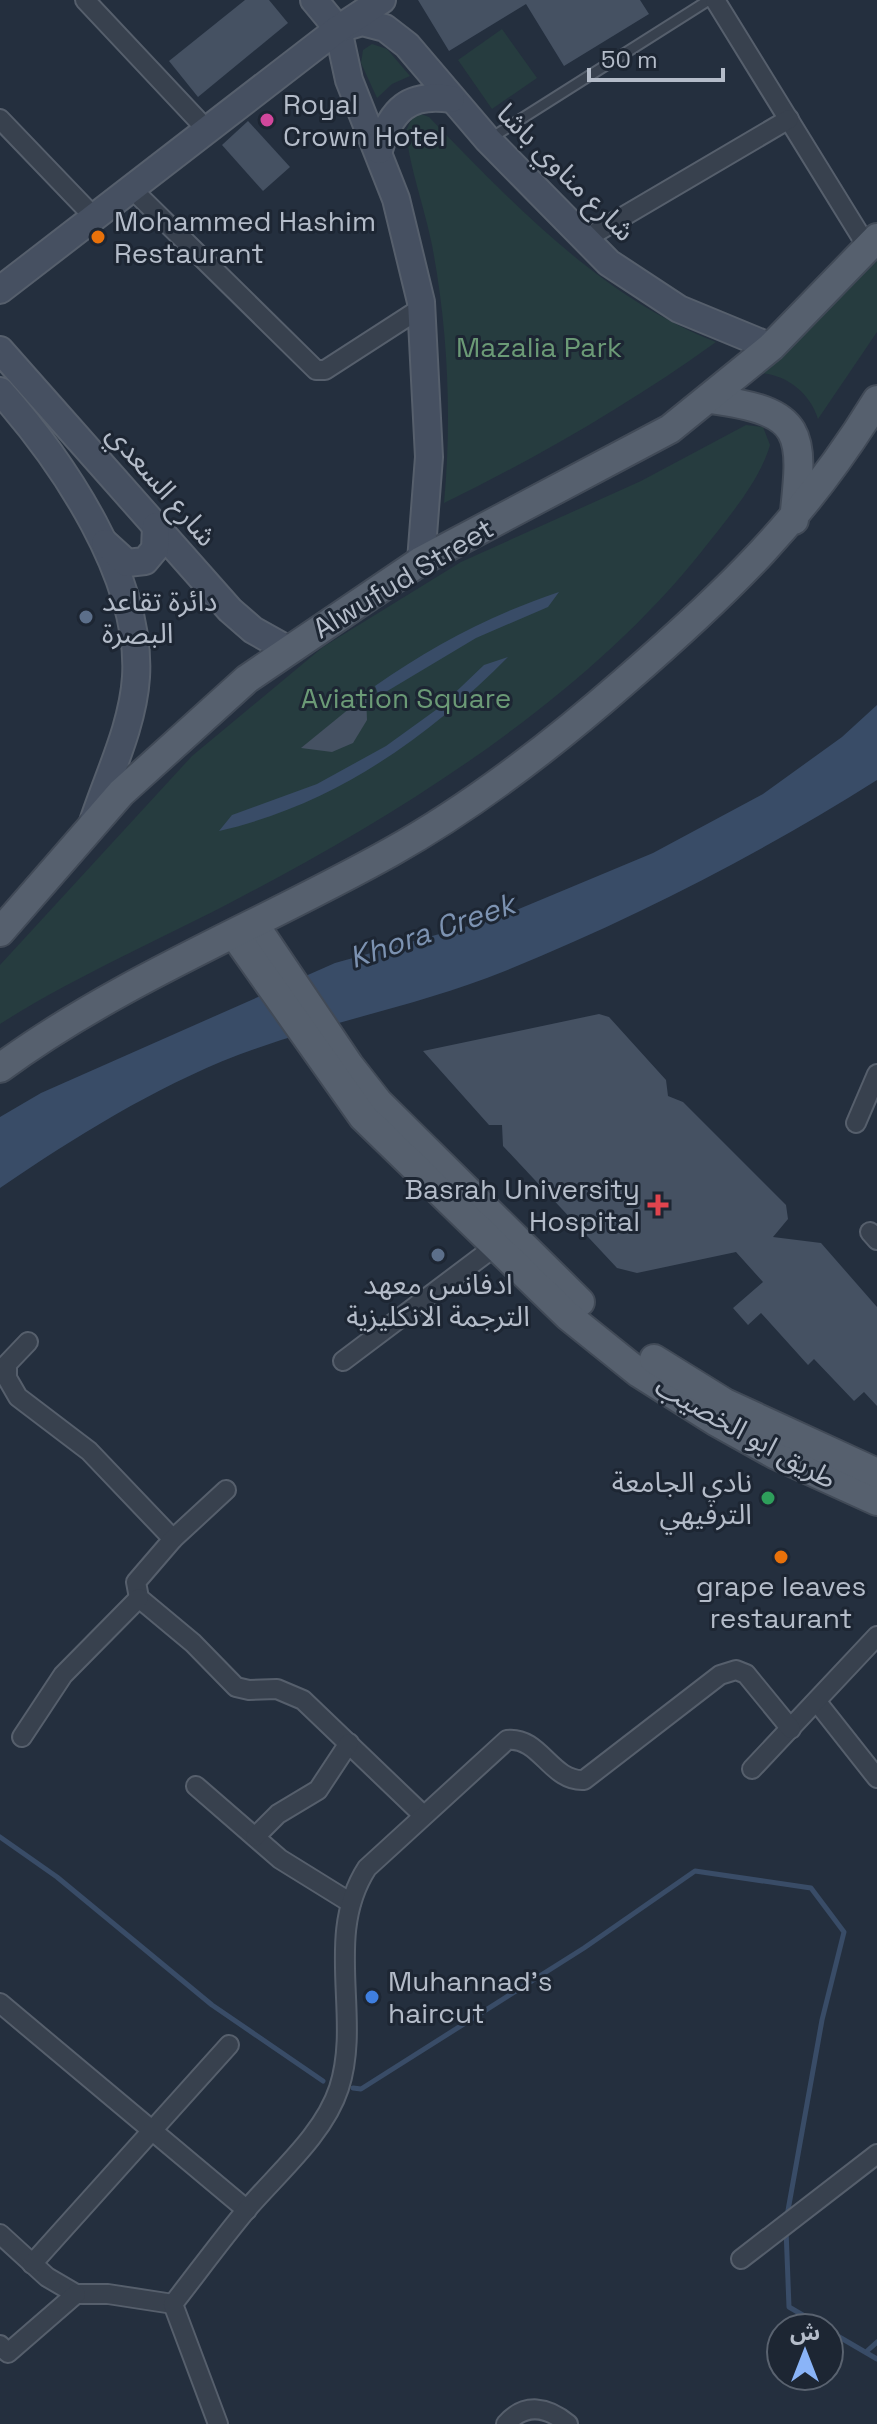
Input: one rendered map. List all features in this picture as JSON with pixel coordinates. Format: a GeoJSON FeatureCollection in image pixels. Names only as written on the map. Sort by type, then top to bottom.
{"type":"FeatureCollection","features":[{"type":"Feature","properties":{"kind":"main road","name":"Alwufud Street"},"geometry":{"type":"LineString","coordinates":[[0,932],[93,822],[202,716],[287,649],[421,561],[645,444],[710,399],[771,347],[873,243]]}},
{"type":"Feature","properties":{"kind":"main road"},"geometry":{"type":"LineString","coordinates":[[710,399],[769,409],[792,430],[799,460],[794,521]]}},
{"type":"Feature","properties":{"kind":"main road"},"geometry":{"type":"LineString","coordinates":[[0,1068],[92,1008],[391,852],[506,776],[587,714],[703,614],[794,521],[851,443],[877,400]]}},
{"type":"Feature","properties":{"kind":"main road","name":"طريق ابو الخصيب"},"geometry":{"type":"LineString","coordinates":[[244,929],[318,1039],[363,1117],[493,1248],[568,1316],[639,1373],[780,1444],[877,1473]]}},
{"type":"Feature","properties":{"kind":"main road","name":"طريق ابو الخصيب"},"geometry":{"type":"LineString","coordinates":[[318,1039],[394,1120],[580,1302],[687,1381],[780,1444],[877,1501]]}},
{"type":"Feature","properties":{"kind":"street"},"geometry":{"type":"LineString","coordinates":[[314,0],[338,29],[349,80],[379,150],[411,252],[421,308],[429,457],[421,561]]}},
{"type":"Feature","properties":{"kind":"street"},"geometry":{"type":"LineString","coordinates":[[0,290],[338,29],[383,0]]}},
{"type":"Feature","properties":{"kind":"street"},"geometry":{"type":"LineString","coordinates":[[383,0],[380,13],[385,28]]}},
{"type":"Feature","properties":{"kind":"street"},"geometry":{"type":"LineString","coordinates":[[715,0],[789,119],[873,243]]}},
{"type":"Feature","properties":{"kind":"street"},"geometry":{"type":"LineString","coordinates":[[92,2],[208,131]]}},
{"type":"Feature","properties":{"kind":"street"},"geometry":{"type":"LineString","coordinates":[[338,29],[362,22],[385,28]]}},
{"type":"Feature","properties":{"kind":"street","name":"شارع مناوي باشا"},"geometry":{"type":"LineString","coordinates":[[385,28],[407,45],[488,140],[609,263],[655,296],[710,323],[771,347]]}},
{"type":"Feature","properties":{"kind":"street"},"geometry":{"type":"LineString","coordinates":[[379,150],[383,134],[400,108],[427,96],[451,99]]}},
{"type":"Feature","properties":{"kind":"street"},"geometry":{"type":"LineString","coordinates":[[0,119],[94,217]]}},
{"type":"Feature","properties":{"kind":"street"},"geometry":{"type":"LineString","coordinates":[[585,239],[789,119]]}},
{"type":"Feature","properties":{"kind":"street"},"geometry":{"type":"LineString","coordinates":[[132,189],[316,370],[325,370],[421,308]]}},
{"type":"Feature","properties":{"kind":"street","name":"شارع السعدي"},"geometry":{"type":"LineString","coordinates":[[0,350],[240,621],[287,649]]}},
{"type":"Feature","properties":{"kind":"street"},"geometry":{"type":"LineString","coordinates":[[4,403],[60,465],[100,538],[119,585],[136,659],[131,705],[93,822]]}},
{"type":"Feature","properties":{"kind":"street"},"geometry":{"type":"LineString","coordinates":[[100,538],[121,560],[139,563],[150,558],[155,549],[156,526]]}},
{"type":"Feature","properties":{"kind":"street"},"geometry":{"type":"LineString","coordinates":[[856,1123],[877,1074]]}},
{"type":"Feature","properties":{"kind":"street"},"geometry":{"type":"LineString","coordinates":[[343,1361],[493,1248]]}},
{"type":"Feature","properties":{"kind":"street"},"geometry":{"type":"LineString","coordinates":[[28,1342],[7,1364],[7,1378],[18,1397],[89,1451],[173,1539]]}},
{"type":"Feature","properties":{"kind":"street"},"geometry":{"type":"LineString","coordinates":[[226,1490],[173,1539],[136,1582],[139,1598],[193,1643],[236,1687],[286,1691],[303,1700],[423,1815]]}},
{"type":"Feature","properties":{"kind":"street"},"geometry":{"type":"LineString","coordinates":[[22,1737],[63,1675],[139,1598]]}},
{"type":"Feature","properties":{"kind":"street"},"geometry":{"type":"LineString","coordinates":[[752,1769],[877,1636]]}},
{"type":"Feature","properties":{"kind":"street"},"geometry":{"type":"LineString","coordinates":[[173,2304],[331,2108],[339,2088],[345,2044],[345,1941],[351,1903],[367,1868],[423,1815],[507,1740],[529,1744],[570,1779],[591,1778],[730,1670],[746,1674],[791,1729]]}},
{"type":"Feature","properties":{"kind":"street"},"geometry":{"type":"LineString","coordinates":[[817,1702],[877,1778]]}},
{"type":"Feature","properties":{"kind":"street"},"geometry":{"type":"LineString","coordinates":[[255,1837],[278,1814],[318,1790],[349,1743]]}},
{"type":"Feature","properties":{"kind":"street"},"geometry":{"type":"LineString","coordinates":[[196,1786],[280,1859],[351,1903]]}},
{"type":"Feature","properties":{"kind":"street"},"geometry":{"type":"LineString","coordinates":[[0,2003],[247,2210]]}},
{"type":"Feature","properties":{"kind":"street"},"geometry":{"type":"LineString","coordinates":[[32,2264],[229,2045]]}},
{"type":"Feature","properties":{"kind":"street"},"geometry":{"type":"LineString","coordinates":[[741,2259],[877,2154]]}},
{"type":"Feature","properties":{"kind":"street"},"geometry":{"type":"LineString","coordinates":[[0,2234],[32,2264],[76,2294],[108,2294],[173,2304]]}},
{"type":"Feature","properties":{"kind":"street"},"geometry":{"type":"LineString","coordinates":[[3,2352],[76,2294]]}},
{"type":"Feature","properties":{"kind":"street"},"geometry":{"type":"LineString","coordinates":[[173,2304],[218,2424]]}},
{"type":"Feature","properties":{"kind":"street"},"geometry":{"type":"LineString","coordinates":[[506,2424],[514,2414],[540,2409],[554,2412],[568,2424]]}},
{"type":"Feature","properties":{"kind":"lane"},"geometry":{"type":"LineString","coordinates":[[488,140],[709,0]]}},
{"type":"Feature","properties":{"kind":"green space"},"geometry":{"type":"Polygon","coordinates":[[[502,29],[537,78],[492,109],[458,60],[502,29]]]}},
{"type":"Feature","properties":{"kind":"green space"},"geometry":{"type":"Polygon","coordinates":[[[372,44],[387,49],[410,76],[392,84],[377,98],[361,63],[363,50],[372,44]]]}},
{"type":"Feature","properties":{"kind":"green space","name":"Mazalia Park"},"geometry":{"type":"Polygon","coordinates":[[[421,114],[429,117],[561,246],[597,274],[674,323],[716,342],[583,428],[444,503],[448,406],[442,309],[432,245],[406,131],[413,116],[421,114]]]}},
{"type":"Feature","properties":{"kind":"green space"},"geometry":{"type":"Polygon","coordinates":[[[877,261],[877,332],[818,419],[809,400],[786,380],[755,373],[811,326],[877,261]]]}},
{"type":"Feature","properties":{"kind":"green space","name":"Aviation Square"},"geometry":{"type":"Polygon","coordinates":[[[746,425],[763,427],[770,445],[741,501],[656,604],[604,655],[548,702],[428,789],[365,828],[0,1024],[0,965],[192,756],[323,647],[461,562],[641,481],[746,425]]]}},
{"type":"Feature","properties":{"kind":"water"},"geometry":{"type":"Polygon","coordinates":[[[559,592],[548,607],[476,638],[379,696],[375,686],[441,644],[510,610],[559,592]]]}},
{"type":"Feature","properties":{"kind":"water"},"geometry":{"type":"Polygon","coordinates":[[[508,657],[445,715],[376,765],[301,804],[219,831],[232,815],[317,784],[386,746],[440,707],[484,665],[508,657]]]}},
{"type":"Feature","properties":{"kind":"water","name":"Khora Creek"},"geometry":{"type":"Polygon","coordinates":[[[877,705],[877,780],[741,859],[648,907],[505,971],[439,994],[271,1043],[206,1068],[115,1115],[0,1188],[0,1117],[41,1093],[335,963],[497,918],[653,853],[763,794],[842,737],[877,705]]]}},
{"type":"Feature","properties":{"kind":"building"},"geometry":{"type":"Polygon","coordinates":[[[245,0],[269,0],[288,23],[198,97],[169,61],[245,0]]]}},
{"type":"Feature","properties":{"kind":"building"},"geometry":{"type":"Polygon","coordinates":[[[418,0],[640,0],[649,14],[564,66],[526,4],[449,51],[418,0]]]}},
{"type":"Feature","properties":{"kind":"building"},"geometry":{"type":"Polygon","coordinates":[[[248,121],[290,167],[263,191],[222,145],[248,121]]]}},
{"type":"Feature","properties":{"kind":"building"},"geometry":{"type":"Polygon","coordinates":[[[366,695],[367,720],[353,743],[332,752],[301,748],[366,695]]]}},
{"type":"Feature","properties":{"kind":"building"},"geometry":{"type":"Polygon","coordinates":[[[599,1014],[609,1017],[666,1080],[668,1096],[683,1102],[786,1205],[788,1219],[773,1237],[821,1243],[877,1307],[877,1406],[864,1392],[854,1401],[814,1359],[808,1365],[761,1313],[748,1325],[733,1308],[763,1282],[736,1252],[637,1273],[617,1268],[503,1146],[502,1125],[489,1125],[423,1051],[599,1014]]]}},
{"type":"Feature","properties":{"kind":"waterway"},"geometry":{"type":"LineString","coordinates":[[0,1837],[57,1877],[212,2005],[323,2081]]}},
{"type":"Feature","properties":{"kind":"waterway"},"geometry":{"type":"LineString","coordinates":[[353,2088],[361,2089],[584,1948],[695,1871],[811,1888],[844,1932],[822,2020],[787,2216]]}},
{"type":"Feature","properties":{"kind":"waterway"},"geometry":{"type":"LineString","coordinates":[[786,2229],[789,2307],[798,2312]]}},
{"type":"Feature","properties":{"kind":"waterway"},"geometry":{"type":"LineString","coordinates":[[845,2340],[877,2359]]}},
{"type":"Feature","properties":{"kind":"waterway"},"geometry":{"type":"LineString","coordinates":[[866,2352],[877,2342]]}},
{"type":"Feature","properties":{"kind":"place","name":"Royal Crown Hotel"},"geometry":{"type":"Point","coordinates":[267,120]}},
{"type":"Feature","properties":{"kind":"place","name":"Mohammed Hashim Restaurant"},"geometry":{"type":"Point","coordinates":[98,237]}},
{"type":"Feature","properties":{"kind":"place","name":"دائرة تقاعد البصرة"},"geometry":{"type":"Point","coordinates":[86,617]}},
{"type":"Feature","properties":{"kind":"place","name":"Basrah University Hospital"},"geometry":{"type":"Point","coordinates":[658,1205]}},
{"type":"Feature","properties":{"kind":"place","name":"ادفانس معهد الترجمة الانكليزية"},"geometry":{"type":"Point","coordinates":[438,1255]}},
{"type":"Feature","properties":{"kind":"place","name":"نادي الجامعة الترفيهي"},"geometry":{"type":"Point","coordinates":[768,1498]}},
{"type":"Feature","properties":{"kind":"place","name":"grape leaves restaurant"},"geometry":{"type":"Point","coordinates":[781,1557]}},
{"type":"Feature","properties":{"kind":"place","name":"Muhannad's haircut"},"geometry":{"type":"Point","coordinates":[372,1997]}}]}
